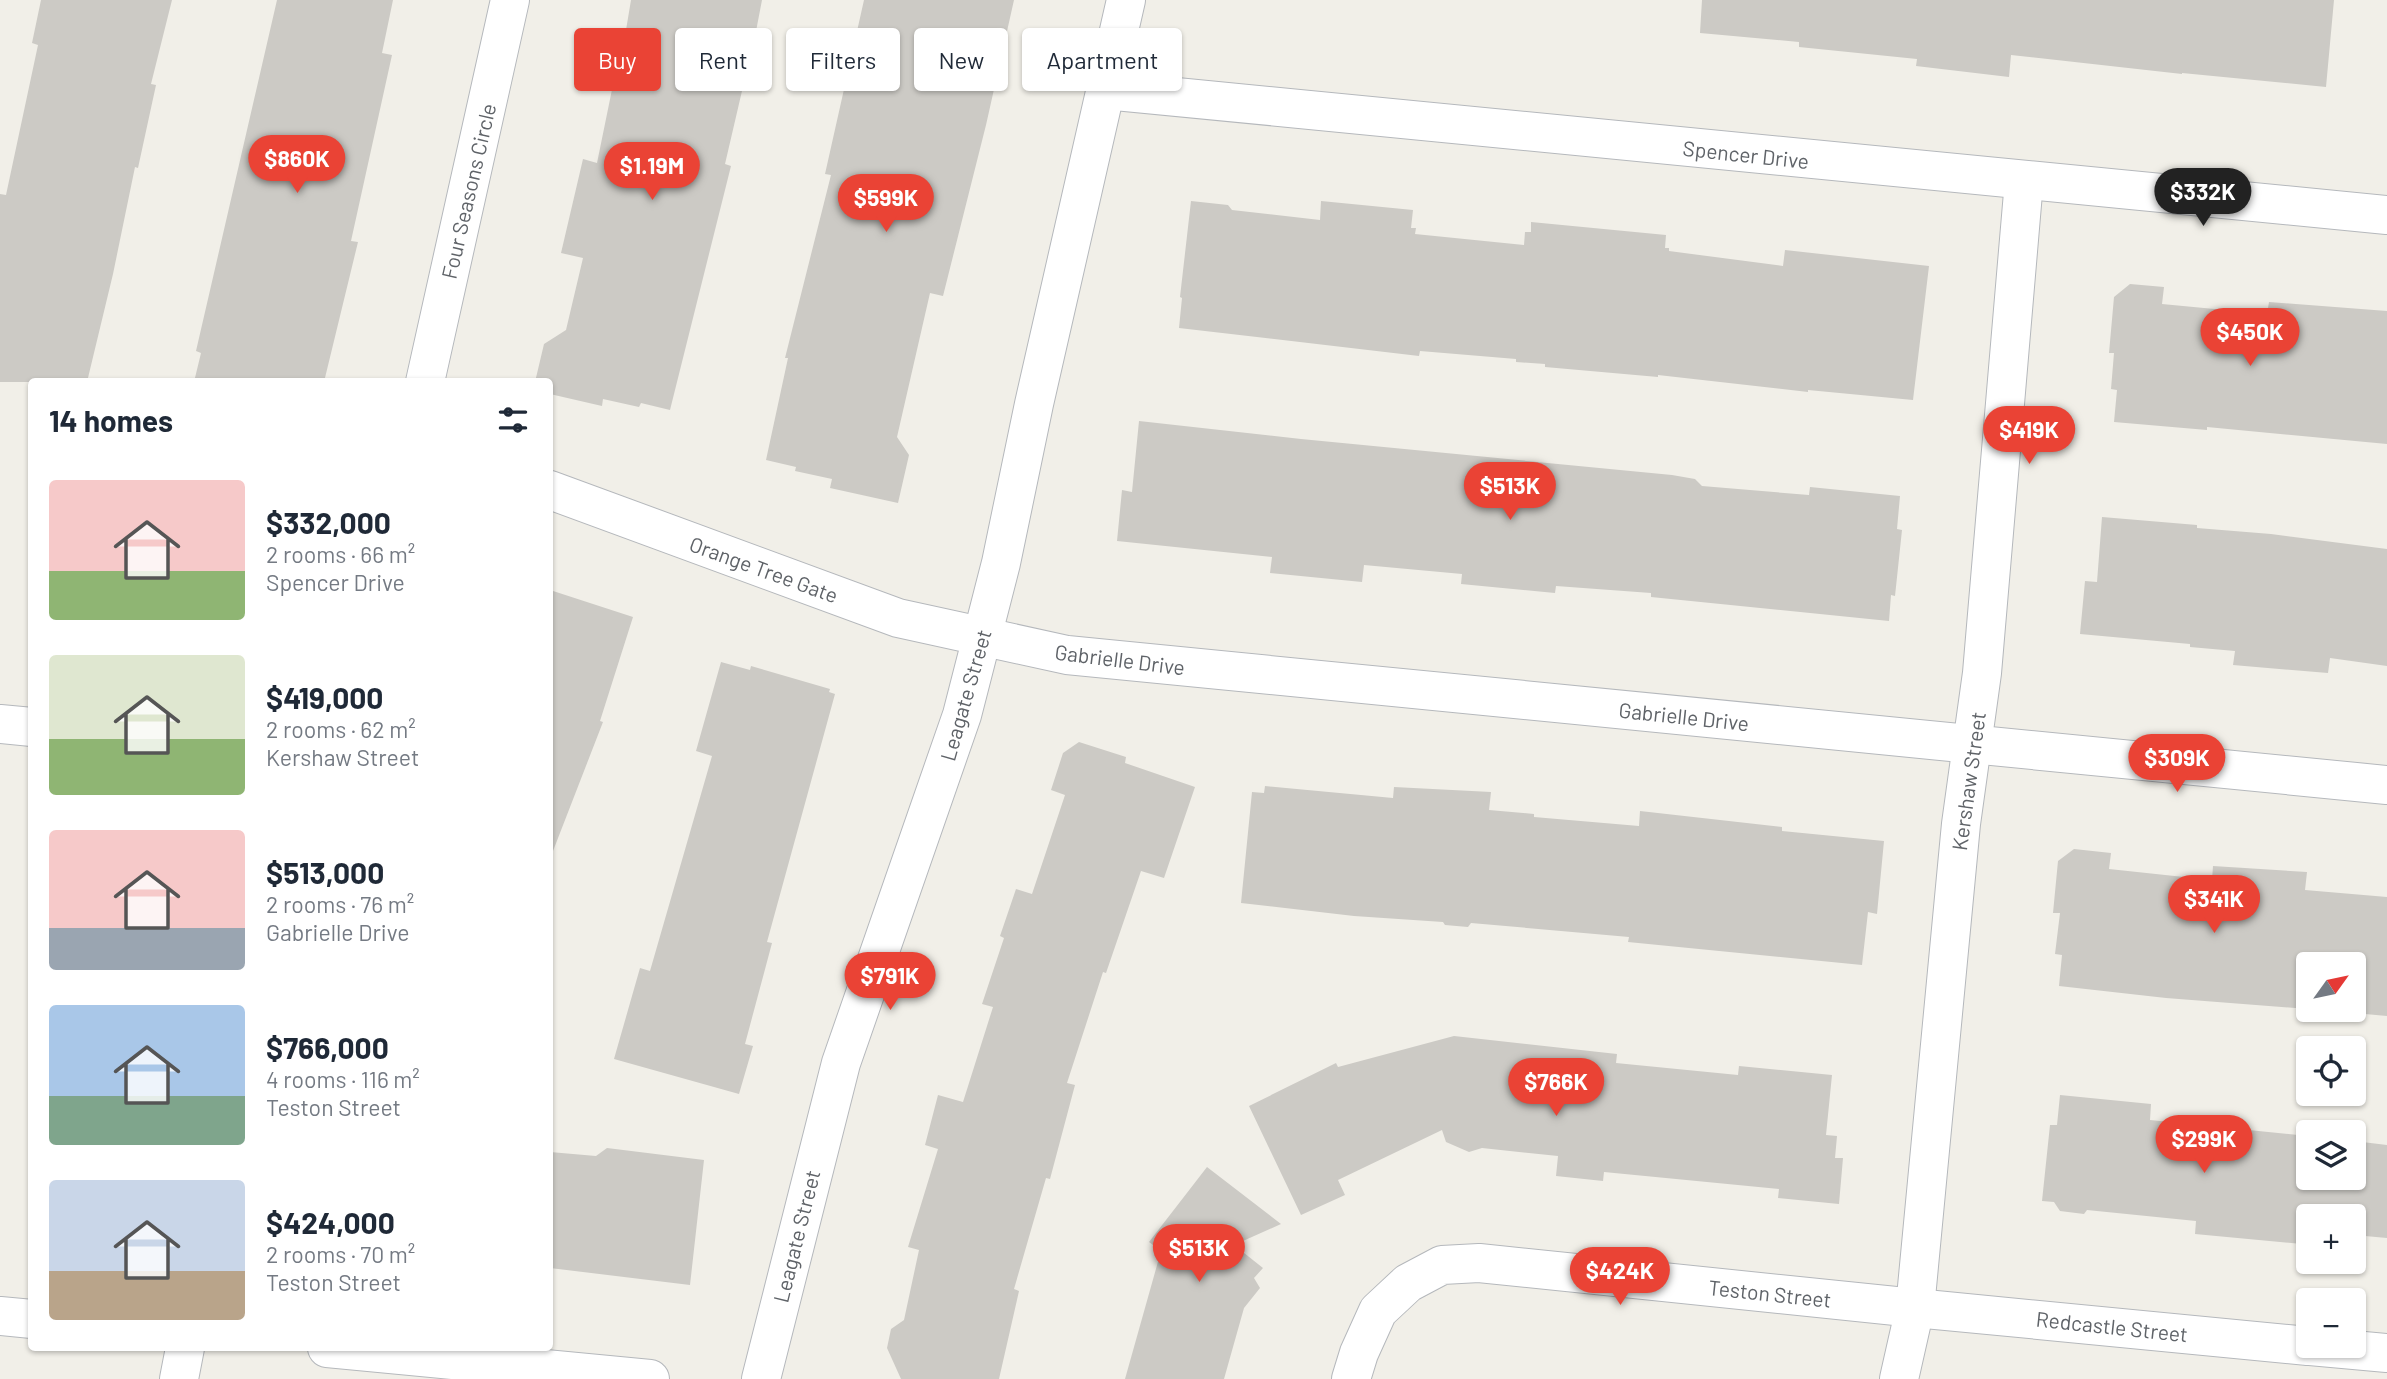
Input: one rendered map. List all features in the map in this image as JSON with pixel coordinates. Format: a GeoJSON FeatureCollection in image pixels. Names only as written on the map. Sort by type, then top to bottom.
{"type":"FeatureCollection","features":[{"type":"Feature","properties":{"kind":"street","name":"Four Seasons Circle"},"geometry":{"type":"LineString","coordinates":[[426,378],[510,0]]}},
{"type":"Feature","properties":{"kind":"street","name":"Leagate Street"},"geometry":{"type":"LineString","coordinates":[[1119,28],[1126,0]]}},
{"type":"Feature","properties":{"kind":"street","name":"Leagate Street"},"geometry":{"type":"LineString","coordinates":[[761,1379],[841,1063],[962,715],[1001,563],[1105,91]]}},
{"type":"Feature","properties":{"kind":"street","name":"Spencer Drive"},"geometry":{"type":"LineString","coordinates":[[1115,91],[2387,215]]}},
{"type":"Feature","properties":{"kind":"street","name":"Kershaw Street"},"geometry":{"type":"LineString","coordinates":[[1899,1379],[1915,1308],[1960,837],[1982,673],[2024,181]]}},
{"type":"Feature","properties":{"kind":"street","name":"Orange Tree Gate"},"geometry":{"type":"LineString","coordinates":[[553,491],[898,618],[982,636]]}},
{"type":"Feature","properties":{"kind":"street","name":"Gabrielle Drive"},"geometry":{"type":"LineString","coordinates":[[982,636],[1067,655],[2387,785]]}},
{"type":"Feature","properties":{"kind":"street"},"geometry":{"type":"LineString","coordinates":[[0,724],[28,727]]}},
{"type":"Feature","properties":{"kind":"street","name":"Teston Street"},"geometry":{"type":"LineString","coordinates":[[1352,1379],[1359,1353],[1378,1311],[1408,1283],[1442,1265],[1479,1263],[1915,1308]]}},
{"type":"Feature","properties":{"kind":"street","name":"Redcastle Street"},"geometry":{"type":"LineString","coordinates":[[1915,1308],[2296,1345]]}},
{"type":"Feature","properties":{"kind":"street"},"geometry":{"type":"LineString","coordinates":[[0,1316],[28,1319]]}},
{"type":"Feature","properties":{"kind":"street"},"geometry":{"type":"LineString","coordinates":[[179,1379],[184,1351]]}},
{"type":"Feature","properties":{"kind":"street"},"geometry":{"type":"LineString","coordinates":[[358,1351],[650,1379]]}},
{"type":"Feature","properties":{"kind":"street","name":"Redcastle Street"},"geometry":{"type":"LineString","coordinates":[[2366,1351],[2387,1353]]}},
{"type":"Feature","properties":{"kind":"building"},"geometry":{"type":"Polygon","coordinates":[[[41,0],[172,0],[151,84],[156,85],[138,168],[135,167],[88,378],[28,378],[28,382],[0,382],[0,194],[6,195],[38,45],[32,43],[41,0]]]}},
{"type":"Feature","properties":{"kind":"building"},"geometry":{"type":"Polygon","coordinates":[[[277,0],[393,0],[382,53],[392,55],[351,241],[358,242],[325,378],[195,378],[201,353],[196,351],[277,0]]]}},
{"type":"Feature","properties":{"kind":"building"},"geometry":{"type":"Polygon","coordinates":[[[631,0],[762,0],[757,28],[675,28],[675,91],[742,91],[725,164],[731,166],[670,410],[641,403],[639,407],[603,399],[602,406],[553,395],[553,378],[536,378],[544,344],[566,330],[583,258],[561,253],[583,159],[597,163],[612,91],[661,91],[661,28],[626,28],[631,0]]]}},
{"type":"Feature","properties":{"kind":"building"},"geometry":{"type":"Polygon","coordinates":[[[864,0],[1014,0],[1008,28],[914,28],[914,91],[994,91],[943,296],[930,293],[897,437],[909,455],[898,503],[830,488],[832,479],[795,471],[796,467],[766,460],[788,358],[785,358],[831,175],[825,174],[844,91],[900,91],[900,28],[858,28],[864,0]]]}},
{"type":"Feature","properties":{"kind":"building"},"geometry":{"type":"Polygon","coordinates":[[[1702,0],[2334,0],[2326,87],[2011,55],[2009,77],[1916,66],[1917,59],[1799,47],[1799,42],[1700,33],[1702,0]]]}},
{"type":"Feature","properties":{"kind":"building"},"geometry":{"type":"Polygon","coordinates":[[[1191,201],[1228,205],[1232,210],[1320,220],[1321,201],[1413,210],[1411,228],[1416,228],[1415,234],[1524,245],[1525,232],[1531,232],[1531,222],[1666,235],[1665,248],[1669,248],[1669,251],[1783,266],[1785,250],[1929,266],[1913,400],[1808,392],[1658,375],[1545,367],[1545,364],[1516,362],[1516,359],[1420,351],[1419,356],[1179,328],[1191,201]]]}},
{"type":"Feature","properties":{"kind":"building"},"geometry":{"type":"Polygon","coordinates":[[[2130,284],[2164,287],[2162,304],[2267,314],[2269,302],[2387,311],[2387,444],[2207,427],[2207,430],[2114,422],[2117,390],[2111,389],[2114,353],[2109,353],[2114,297],[2130,284]]]}},
{"type":"Feature","properties":{"kind":"building"},"geometry":{"type":"Polygon","coordinates":[[[1139,421],[1672,475],[1695,479],[1702,486],[1809,495],[1810,487],[1900,496],[1897,529],[1902,530],[1895,596],[1891,595],[1889,621],[1651,597],[1651,593],[1556,586],[1555,593],[1461,584],[1462,574],[1364,565],[1362,582],[1270,573],[1272,557],[1117,541],[1122,490],[1132,492],[1139,421]]]}},
{"type":"Feature","properties":{"kind":"building"},"geometry":{"type":"Polygon","coordinates":[[[2102,517],[2197,525],[2197,528],[2271,534],[2387,549],[2387,666],[2330,658],[2328,673],[2233,665],[2235,651],[2080,634],[2085,581],[2097,582],[2102,517]]]}},
{"type":"Feature","properties":{"kind":"building"},"geometry":{"type":"Polygon","coordinates":[[[553,591],[633,617],[600,721],[603,722],[553,851],[553,591]]]}},
{"type":"Feature","properties":{"kind":"building"},"geometry":{"type":"Polygon","coordinates":[[[721,662],[750,670],[751,666],[830,689],[829,692],[835,694],[767,942],[772,943],[745,1044],[753,1046],[739,1094],[614,1059],[640,968],[650,971],[712,756],[696,751],[721,662]]]}},
{"type":"Feature","properties":{"kind":"building"},"geometry":{"type":"Polygon","coordinates":[[[1079,742],[1126,757],[1125,763],[1195,787],[1164,878],[1141,871],[1106,973],[1103,972],[1067,1083],[1075,1085],[1050,1179],[1046,1178],[1014,1289],[1019,1291],[999,1379],[901,1379],[887,1348],[891,1329],[904,1320],[919,1250],[908,1247],[938,1149],[925,1145],[938,1095],[963,1102],[993,1007],[982,1004],[1004,938],[1000,936],[1016,889],[1032,894],[1065,795],[1051,790],[1063,753],[1079,742]]]}},
{"type":"Feature","properties":{"kind":"building"},"geometry":{"type":"Polygon","coordinates":[[[1265,786],[1393,798],[1394,787],[1491,792],[1489,810],[1534,814],[1534,817],[1639,826],[1640,811],[1782,827],[1782,831],[1884,841],[1877,914],[1868,912],[1862,965],[1628,942],[1629,937],[1471,923],[1468,927],[1445,925],[1443,922],[1354,916],[1241,903],[1252,792],[1264,793],[1265,786]]]}},
{"type":"Feature","properties":{"kind":"building"},"geometry":{"type":"Polygon","coordinates":[[[2074,849],[2111,853],[2109,869],[2212,880],[2213,866],[2307,872],[2305,890],[2387,897],[2387,1016],[2366,1014],[2366,952],[2296,952],[2296,1008],[2059,986],[2062,955],[2055,954],[2060,913],[2053,913],[2058,861],[2074,849]]]}},
{"type":"Feature","properties":{"kind":"building"},"geometry":{"type":"Polygon","coordinates":[[[1454,1036],[1617,1054],[1616,1063],[1738,1075],[1739,1066],[1832,1075],[1826,1135],[1837,1136],[1835,1158],[1843,1158],[1839,1204],[1778,1198],[1779,1189],[1604,1172],[1603,1181],[1556,1176],[1558,1156],[1482,1148],[1469,1152],[1446,1142],[1442,1130],[1338,1180],[1345,1195],[1301,1215],[1249,1106],[1336,1063],[1338,1067],[1454,1036]]]}},
{"type":"Feature","properties":{"kind":"building"},"geometry":{"type":"Polygon","coordinates":[[[2060,1095],[2151,1104],[2150,1120],[2296,1135],[2296,1190],[2366,1190],[2366,1142],[2387,1145],[2387,1238],[2366,1236],[2366,1204],[2296,1204],[2296,1243],[2195,1234],[2196,1221],[2087,1210],[2084,1214],[2060,1211],[2054,1202],[2042,1201],[2050,1125],[2057,1125],[2060,1095]]]}},
{"type":"Feature","properties":{"kind":"building"},"geometry":{"type":"Polygon","coordinates":[[[607,1148],[704,1160],[690,1285],[553,1268],[553,1152],[596,1156],[607,1148]]]}},
{"type":"Feature","properties":{"kind":"building"},"geometry":{"type":"Polygon","coordinates":[[[1207,1167],[1281,1224],[1234,1245],[1263,1268],[1254,1278],[1260,1288],[1244,1308],[1224,1379],[1125,1379],[1161,1251],[1149,1242],[1207,1167]]]}}]}
